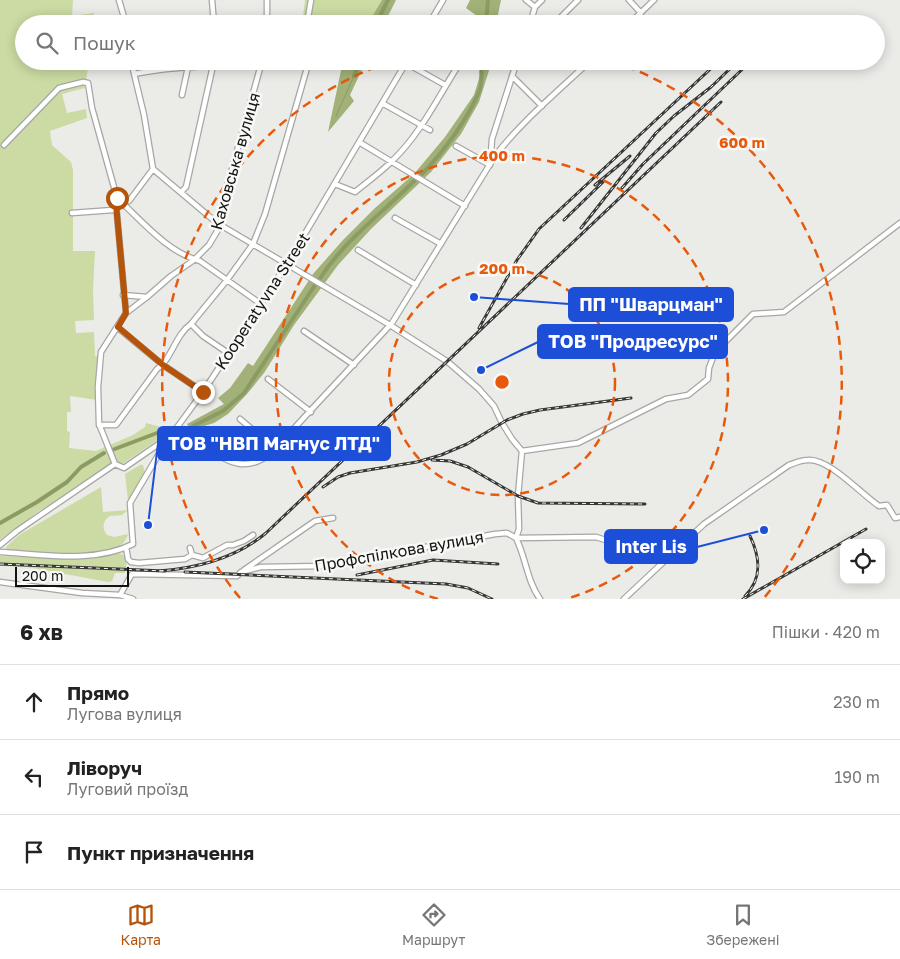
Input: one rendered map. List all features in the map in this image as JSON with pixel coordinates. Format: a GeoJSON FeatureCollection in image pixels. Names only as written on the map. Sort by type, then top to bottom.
{"type":"FeatureCollection","features":[{"type":"Feature","properties":{"kind":"street"},"geometry":{"type":"LineString","coordinates":[[119,0],[124,15]]}},
{"type":"Feature","properties":{"kind":"street"},"geometry":{"type":"LineString","coordinates":[[212,0],[213,15]]}},
{"type":"Feature","properties":{"kind":"street"},"geometry":{"type":"LineString","coordinates":[[267,0],[267,15]]}},
{"type":"Feature","properties":{"kind":"street"},"geometry":{"type":"LineString","coordinates":[[309,15],[311,0]]}},
{"type":"Feature","properties":{"kind":"street"},"geometry":{"type":"LineString","coordinates":[[434,15],[443,0]]}},
{"type":"Feature","properties":{"kind":"street"},"geometry":{"type":"LineString","coordinates":[[526,0],[535,6]]}},
{"type":"Feature","properties":{"kind":"street"},"geometry":{"type":"LineString","coordinates":[[532,15],[535,6],[542,0]]}},
{"type":"Feature","properties":{"kind":"street"},"geometry":{"type":"LineString","coordinates":[[563,15],[578,0]]}},
{"type":"Feature","properties":{"kind":"street"},"geometry":{"type":"LineString","coordinates":[[629,0],[641,12]]}},
{"type":"Feature","properties":{"kind":"street"},"geometry":{"type":"LineString","coordinates":[[638,15],[654,0]]}},
{"type":"Feature","properties":{"kind":"street"},"geometry":{"type":"LineString","coordinates":[[133,70],[144,115],[153,169],[217,223],[390,325],[448,362],[479,389],[494,406],[512,439],[522,451],[518,496],[519,529],[516,538],[522,550],[533,589],[540,599]]}},
{"type":"Feature","properties":{"kind":"street"},"geometry":{"type":"LineString","coordinates":[[134,74],[151,70]]}},
{"type":"Feature","properties":{"kind":"street"},"geometry":{"type":"LineString","coordinates":[[182,95],[187,70]]}},
{"type":"Feature","properties":{"kind":"street"},"geometry":{"type":"LineString","coordinates":[[181,192],[186,187],[213,70]]}},
{"type":"Feature","properties":{"kind":"street","name":"Каховська вулиця"},"geometry":{"type":"LineString","coordinates":[[126,313],[171,276],[194,260],[209,244],[219,228],[217,223],[260,70]]}},
{"type":"Feature","properties":{"kind":"street"},"geometry":{"type":"LineString","coordinates":[[99,425],[116,425],[157,369],[163,365],[184,328],[191,324],[227,280],[253,244],[265,214],[306,70]]}},
{"type":"Feature","properties":{"kind":"street","name":"Kooperatyvna Street"},"geometry":{"type":"LineString","coordinates":[[0,545],[17,530],[115,464],[124,468],[162,443],[178,426],[203,392],[287,264],[401,70]]}},
{"type":"Feature","properties":{"kind":"street"},"geometry":{"type":"LineString","coordinates":[[420,70],[445,85]]}},
{"type":"Feature","properties":{"kind":"street"},"geometry":{"type":"LineString","coordinates":[[335,184],[356,192],[392,162],[422,126],[456,70]]}},
{"type":"Feature","properties":{"kind":"street"},"geometry":{"type":"LineString","coordinates":[[490,165],[492,140],[514,70]]}},
{"type":"Feature","properties":{"kind":"street"},"geometry":{"type":"LineString","coordinates":[[166,439],[174,436],[183,437],[237,464],[253,464],[264,459],[272,452],[390,325],[416,286],[495,156],[512,135],[580,70]]}},
{"type":"Feature","properties":{"kind":"street"},"geometry":{"type":"LineString","coordinates":[[512,76],[542,106]]}},
{"type":"Feature","properties":{"kind":"street"},"geometry":{"type":"LineString","coordinates":[[4,145],[59,88],[83,82],[88,83],[92,108],[117,198],[123,294],[126,313],[101,352],[98,387],[99,425],[115,464]]}},
{"type":"Feature","properties":{"kind":"street"},"geometry":{"type":"LineString","coordinates":[[382,103],[430,130]]}},
{"type":"Feature","properties":{"kind":"street"},"geometry":{"type":"LineString","coordinates":[[359,142],[465,206]]}},
{"type":"Feature","properties":{"kind":"street"},"geometry":{"type":"LineString","coordinates":[[456,146],[490,165]]}},
{"type":"Feature","properties":{"kind":"street"},"geometry":{"type":"LineString","coordinates":[[117,198],[129,201],[153,169]]}},
{"type":"Feature","properties":{"kind":"street"},"geometry":{"type":"LineString","coordinates":[[72,213],[113,210],[117,198]]}},
{"type":"Feature","properties":{"kind":"street"},"geometry":{"type":"LineString","coordinates":[[117,198],[171,247],[200,262],[261,304]]}},
{"type":"Feature","properties":{"kind":"street"},"geometry":{"type":"LineString","coordinates":[[395,218],[442,244]]}},
{"type":"Feature","properties":{"kind":"street"},"geometry":{"type":"LineString","coordinates":[[522,451],[578,443],[666,399],[688,396],[708,379],[715,352],[753,314],[784,312],[900,223]]}},
{"type":"Feature","properties":{"kind":"street"},"geometry":{"type":"LineString","coordinates":[[358,250],[416,286]]}},
{"type":"Feature","properties":{"kind":"street"},"geometry":{"type":"LineString","coordinates":[[123,294],[147,297]]}},
{"type":"Feature","properties":{"kind":"street"},"geometry":{"type":"LineString","coordinates":[[191,324],[203,336],[228,353]]}},
{"type":"Feature","properties":{"kind":"street"},"geometry":{"type":"LineString","coordinates":[[118,327],[163,365],[203,392]]}},
{"type":"Feature","properties":{"kind":"street"},"geometry":{"type":"LineString","coordinates":[[304,331],[354,365]]}},
{"type":"Feature","properties":{"kind":"street"},"geometry":{"type":"LineString","coordinates":[[268,379],[311,412]]}},
{"type":"Feature","properties":{"kind":"street"},"geometry":{"type":"LineString","coordinates":[[240,419],[266,442],[272,452]]}},
{"type":"Feature","properties":{"kind":"street"},"geometry":{"type":"LineString","coordinates":[[178,426],[183,437]]}},
{"type":"Feature","properties":{"kind":"street"},"geometry":{"type":"LineString","coordinates":[[0,552],[82,556],[105,554],[133,544],[130,503],[160,452],[162,443]]}},
{"type":"Feature","properties":{"kind":"street"},"geometry":{"type":"LineString","coordinates":[[624,599],[704,524],[789,465],[809,459],[822,462],[878,506],[887,505],[896,518],[900,517]]}},
{"type":"Feature","properties":{"kind":"street"},"geometry":{"type":"LineString","coordinates":[[241,572],[315,521],[333,518]]}},
{"type":"Feature","properties":{"kind":"street","name":"Профспілкова вулиця"},"geometry":{"type":"LineString","coordinates":[[120,595],[132,574],[237,576],[241,572],[260,567],[325,566],[507,533],[516,538],[596,537],[615,543],[631,553],[659,552]]}},
{"type":"Feature","properties":{"kind":"street"},"geometry":{"type":"LineString","coordinates":[[126,547],[128,559],[131,562],[185,559],[192,555],[203,558],[227,545],[244,541],[253,535]]}},
{"type":"Feature","properties":{"kind":"street"},"geometry":{"type":"LineString","coordinates":[[190,548],[192,555]]}},
{"type":"Feature","properties":{"kind":"street"},"geometry":{"type":"LineString","coordinates":[[0,582],[82,593],[120,595],[133,599]]}},
{"type":"Feature","properties":{"kind":"green space"},"geometry":{"type":"Polygon","coordinates":[[[0,0],[73,0],[72,15],[15,15],[15,70],[88,70],[85,88],[62,94],[67,113],[86,109],[87,118],[50,131],[52,145],[71,162],[73,170],[73,251],[95,251],[94,320],[75,321],[76,333],[94,332],[95,356],[100,356],[97,400],[70,396],[71,412],[67,412],[67,431],[70,432],[69,448],[96,451],[133,435],[145,427],[146,423],[168,429],[163,436],[121,465],[39,511],[0,540],[0,0]]]}},
{"type":"Feature","properties":{"kind":"green space"},"geometry":{"type":"Polygon","coordinates":[[[305,0],[382,0],[373,15],[303,15],[305,0]]]}},
{"type":"Feature","properties":{"kind":"green space"},"geometry":{"type":"Polygon","coordinates":[[[382,0],[396,0],[388,15],[373,15],[382,0]]]}},
{"type":"Feature","properties":{"kind":"green space"},"geometry":{"type":"Polygon","coordinates":[[[470,0],[501,0],[498,15],[476,15],[466,8],[470,0]]]}},
{"type":"Feature","properties":{"kind":"green space"},"geometry":{"type":"Polygon","coordinates":[[[341,70],[362,70],[350,95],[354,101],[328,132],[341,70]]]}},
{"type":"Feature","properties":{"kind":"green space"},"geometry":{"type":"Polygon","coordinates":[[[482,70],[489,70],[479,102],[461,134],[431,172],[371,229],[338,265],[294,325],[264,373],[247,394],[228,414],[214,423],[191,430],[187,424],[224,404],[218,398],[230,388],[248,363],[253,366],[313,274],[375,208],[414,174],[445,137],[474,95],[482,70]]]}},
{"type":"Feature","properties":{"kind":"green space"},"geometry":{"type":"Polygon","coordinates":[[[143,465],[145,473],[128,500],[125,474],[143,465]]]}},
{"type":"Feature","properties":{"kind":"green space"},"geometry":{"type":"Polygon","coordinates":[[[101,487],[103,512],[128,510],[122,515],[110,516],[105,520],[104,530],[107,535],[114,537],[128,534],[120,546],[101,553],[88,554],[7,550],[6,547],[19,535],[101,487]]]}},
{"type":"Feature","properties":{"kind":"green space"},"geometry":{"type":"Polygon","coordinates":[[[119,553],[127,560],[125,573],[115,573],[112,581],[108,582],[27,567],[0,566],[0,556],[82,558],[119,553]]]}},
{"type":"Feature","properties":{"kind":"waterway"},"geometry":{"type":"LineString","coordinates":[[380,15],[388,0]]}},
{"type":"Feature","properties":{"kind":"waterway"},"geometry":{"type":"LineString","coordinates":[[487,15],[488,0]]}},
{"type":"Feature","properties":{"kind":"waterway"},"geometry":{"type":"LineString","coordinates":[[354,76],[356,70]]}},
{"type":"Feature","properties":{"kind":"waterway"},"geometry":{"type":"LineString","coordinates":[[420,176],[446,146],[469,112],[481,86],[481,70]]}},
{"type":"Feature","properties":{"kind":"waterway"},"geometry":{"type":"LineString","coordinates":[[336,116],[354,76]]}},
{"type":"Feature","properties":{"kind":"waterway"},"geometry":{"type":"LineString","coordinates":[[319,280],[352,239],[415,180]]}},
{"type":"Feature","properties":{"kind":"waterway"},"geometry":{"type":"LineString","coordinates":[[193,426],[223,411],[244,393],[315,285]]}},
{"type":"Feature","properties":{"kind":"waterway"},"geometry":{"type":"LineString","coordinates":[[112,450],[157,433]]}},
{"type":"Feature","properties":{"kind":"waterway"},"geometry":{"type":"LineString","coordinates":[[0,523],[67,482],[81,467],[104,453]]}},
{"type":"Feature","properties":{"kind":"railway"},"geometry":{"type":"LineString","coordinates":[[479,328],[517,260],[539,229],[709,70]]}},
{"type":"Feature","properties":{"kind":"railway"},"geometry":{"type":"LineString","coordinates":[[581,228],[656,133],[729,70]]}},
{"type":"Feature","properties":{"kind":"railway"},"geometry":{"type":"LineString","coordinates":[[622,188],[643,164],[742,70]]}},
{"type":"Feature","properties":{"kind":"railway"},"geometry":{"type":"LineString","coordinates":[[159,571],[174,570],[216,560],[242,549],[266,533],[721,102]]}},
{"type":"Feature","properties":{"kind":"railway"},"geometry":{"type":"LineString","coordinates":[[595,185],[630,156]]}},
{"type":"Feature","properties":{"kind":"railway"},"geometry":{"type":"LineString","coordinates":[[564,220],[603,182]]}},
{"type":"Feature","properties":{"kind":"railway"},"geometry":{"type":"LineString","coordinates":[[323,487],[338,477],[350,473],[417,462],[441,455],[467,444],[507,420],[523,414],[631,398]]}},
{"type":"Feature","properties":{"kind":"railway"},"geometry":{"type":"LineString","coordinates":[[432,460],[450,461],[468,467],[518,496],[538,503],[645,504]]}},
{"type":"Feature","properties":{"kind":"railway"},"geometry":{"type":"LineString","coordinates":[[743,599],[866,529]]}},
{"type":"Feature","properties":{"kind":"railway"},"geometry":{"type":"LineString","coordinates":[[745,596],[755,582],[758,567],[758,559],[750,536]]}},
{"type":"Feature","properties":{"kind":"railway"},"geometry":{"type":"LineString","coordinates":[[357,575],[433,560],[498,564]]}},
{"type":"Feature","properties":{"kind":"railway"},"geometry":{"type":"LineString","coordinates":[[0,564],[165,571]]}},
{"type":"Feature","properties":{"kind":"railway"},"geometry":{"type":"LineString","coordinates":[[185,572],[446,584],[468,588],[492,599]]}},
{"type":"Feature","properties":{"kind":"place","name":"ПП \"Шварцман\""},"geometry":{"type":"Point","coordinates":[474,297]}},
{"type":"Feature","properties":{"kind":"place","name":"ТОВ \"Продресурс\""},"geometry":{"type":"Point","coordinates":[481,370]}},
{"type":"Feature","properties":{"kind":"place","name":"ТОВ \"НВП Магнус ЛТД\""},"geometry":{"type":"Point","coordinates":[148,525]}},
{"type":"Feature","properties":{"kind":"place","name":"Inter Lis"},"geometry":{"type":"Point","coordinates":[764,530]}},
{"type":"Feature","properties":{"kind":"route"},"geometry":{"type":"LineString","coordinates":[[117,198],[123,294],[126,313],[118,327],[163,365],[203,392]]}}]}
